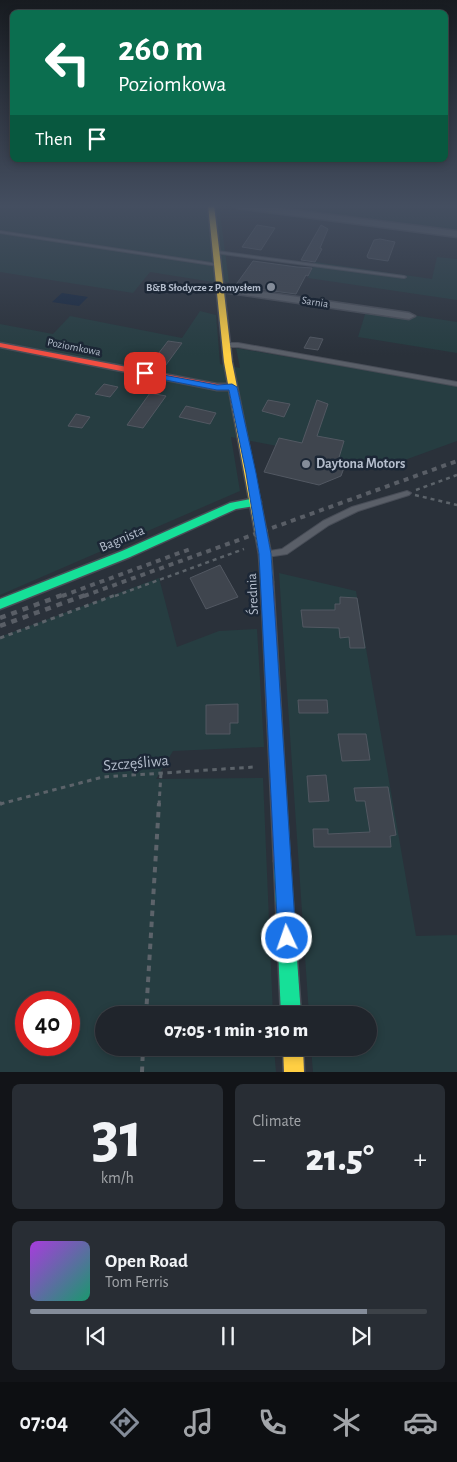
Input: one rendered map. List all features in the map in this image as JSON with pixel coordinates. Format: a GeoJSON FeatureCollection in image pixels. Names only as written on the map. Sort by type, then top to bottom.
{"type":"FeatureCollection","features":[{"type":"Feature","properties":{"kind":"street","name":"Średnia"},"geometry":{"type":"LineString","coordinates":[[217,255],[225,345],[265,554],[291,1006]]}},
{"type":"Feature","properties":{"kind":"street","name":"Sarnia"},"geometry":{"type":"LineString","coordinates":[[220,289],[409,316]]}},
{"type":"Feature","properties":{"kind":"street","name":"Poziomkowa"},"geometry":{"type":"LineString","coordinates":[[0,345],[217,388],[232,387]]}},
{"type":"Feature","properties":{"kind":"street","name":"Bagnista"},"geometry":{"type":"LineString","coordinates":[[0,604],[126,554],[234,506],[256,502]]}},
{"type":"Feature","properties":{"kind":"street"},"geometry":{"type":"LineString","coordinates":[[293,1056],[294,1072]]}},
{"type":"Feature","properties":{"kind":"lane"},"geometry":{"type":"LineString","coordinates":[[152,255],[218,265]]}},
{"type":"Feature","properties":{"kind":"lane"},"geometry":{"type":"LineString","coordinates":[[239,255],[404,278]]}},
{"type":"Feature","properties":{"kind":"lane"},"geometry":{"type":"LineString","coordinates":[[225,345],[457,384]]}},
{"type":"Feature","properties":{"kind":"lane"},"geometry":{"type":"LineString","coordinates":[[265,554],[284,552],[326,523],[355,509],[407,493]]}},
{"type":"Feature","properties":{"kind":"path"},"geometry":{"type":"LineString","coordinates":[[407,493],[457,475]]}},
{"type":"Feature","properties":{"kind":"path"},"geometry":{"type":"LineString","coordinates":[[407,493],[457,505]]}},
{"type":"Feature","properties":{"kind":"path"},"geometry":{"type":"LineString","coordinates":[[0,638],[240,548],[265,554]]}},
{"type":"Feature","properties":{"kind":"path","name":"Szczęśliwa"},"geometry":{"type":"LineString","coordinates":[[0,804],[103,777],[278,766]]}},
{"type":"Feature","properties":{"kind":"path"},"geometry":{"type":"LineString","coordinates":[[147,1006],[161,773]]}},
{"type":"Feature","properties":{"kind":"path"},"geometry":{"type":"LineString","coordinates":[[142,1072],[143,1056]]}},
{"type":"Feature","properties":{"kind":"green space"},"geometry":{"type":"Polygon","coordinates":[[[0,255],[225,255],[229,282],[213,282],[150,272],[133,293],[0,272],[0,255]]]}},
{"type":"Feature","properties":{"kind":"green space"},"geometry":{"type":"Polygon","coordinates":[[[437,257],[457,259],[457,300],[308,278],[315,262],[432,279],[437,257]]]}},
{"type":"Feature","properties":{"kind":"green space"},"geometry":{"type":"Polygon","coordinates":[[[367,308],[457,322],[457,353],[358,337],[367,308]]]}},
{"type":"Feature","properties":{"kind":"green space"},"geometry":{"type":"Polygon","coordinates":[[[200,311],[216,315],[220,364],[240,368],[236,348],[457,386],[457,441],[391,465],[374,465],[231,437],[240,491],[0,595],[0,324],[53,334],[70,316],[182,338],[200,311]]]}},
{"type":"Feature","properties":{"kind":"green space"},"geometry":{"type":"Polygon","coordinates":[[[279,573],[356,591],[416,936],[457,935],[457,1072],[313,1072],[312,1056],[377,1056],[377,1006],[308,1006],[279,573]]]}},
{"type":"Feature","properties":{"kind":"green space"},"geometry":{"type":"Polygon","coordinates":[[[159,578],[177,647],[219,631],[257,629],[264,747],[173,751],[156,779],[263,778],[273,1006],[95,1006],[95,1056],[275,1056],[276,1072],[0,1072],[0,637],[159,578]]]}},
{"type":"Feature","properties":{"kind":"water"},"geometry":{"type":"Polygon","coordinates":[[[62,293],[88,297],[79,306],[52,302],[62,293]]]}},
{"type":"Feature","properties":{"kind":"building"},"geometry":{"type":"Polygon","coordinates":[[[304,255],[319,255],[315,262],[301,260],[304,255]]]}},
{"type":"Feature","properties":{"kind":"building"},"geometry":{"type":"Polygon","coordinates":[[[390,255],[388,261],[368,258],[367,256],[390,255]]]}},
{"type":"Feature","properties":{"kind":"building"},"geometry":{"type":"Polygon","coordinates":[[[253,261],[312,268],[296,294],[235,286],[253,261]]]}},
{"type":"Feature","properties":{"kind":"building"},"geometry":{"type":"Polygon","coordinates":[[[310,337],[323,339],[318,350],[304,348],[310,337]]]}},
{"type":"Feature","properties":{"kind":"building"},"geometry":{"type":"Polygon","coordinates":[[[168,341],[182,343],[163,369],[149,366],[168,341]]]}},
{"type":"Feature","properties":{"kind":"building"},"geometry":{"type":"Polygon","coordinates":[[[104,384],[118,387],[110,397],[95,394],[104,384]]]}},
{"type":"Feature","properties":{"kind":"building"},"geometry":{"type":"Polygon","coordinates":[[[150,393],[166,396],[143,428],[127,425],[150,393]]]}},
{"type":"Feature","properties":{"kind":"building"},"geometry":{"type":"Polygon","coordinates":[[[268,400],[290,404],[284,417],[262,411],[268,400]]]}},
{"type":"Feature","properties":{"kind":"building"},"geometry":{"type":"Polygon","coordinates":[[[317,400],[328,404],[317,436],[344,441],[337,464],[345,465],[341,476],[319,485],[264,472],[279,438],[302,443],[317,400]]]}},
{"type":"Feature","properties":{"kind":"building"},"geometry":{"type":"Polygon","coordinates":[[[186,406],[216,413],[210,424],[179,417],[186,406]]]}},
{"type":"Feature","properties":{"kind":"building"},"geometry":{"type":"Polygon","coordinates":[[[76,414],[90,417],[82,428],[68,426],[76,414]]]}},
{"type":"Feature","properties":{"kind":"building"},"geometry":{"type":"Polygon","coordinates":[[[220,565],[238,597],[206,609],[190,578],[220,565]]]}},
{"type":"Feature","properties":{"kind":"building"},"geometry":{"type":"Polygon","coordinates":[[[340,597],[357,598],[365,648],[350,648],[349,637],[340,638],[339,628],[303,627],[301,610],[335,610],[335,604],[340,604],[340,597]]]}},
{"type":"Feature","properties":{"kind":"building"},"geometry":{"type":"Polygon","coordinates":[[[298,700],[327,700],[328,713],[299,713],[298,700]]]}},
{"type":"Feature","properties":{"kind":"building"},"geometry":{"type":"Polygon","coordinates":[[[238,704],[238,723],[230,723],[230,734],[206,734],[206,705],[238,704]]]}},
{"type":"Feature","properties":{"kind":"building"},"geometry":{"type":"Polygon","coordinates":[[[338,734],[366,734],[370,760],[342,761],[338,734]]]}},
{"type":"Feature","properties":{"kind":"building"},"geometry":{"type":"Polygon","coordinates":[[[326,775],[329,801],[309,802],[307,776],[326,775]]]}},
{"type":"Feature","properties":{"kind":"building"},"geometry":{"type":"Polygon","coordinates":[[[388,787],[396,835],[390,836],[391,847],[314,847],[313,829],[328,829],[328,834],[370,832],[365,801],[356,801],[354,788],[388,787]]]}},
{"type":"Feature","properties":{"kind":"railway"},"geometry":{"type":"LineString","coordinates":[[84,596],[457,461]]}},
{"type":"Feature","properties":{"kind":"railway"},"geometry":{"type":"LineString","coordinates":[[62,596],[193,548]]}},
{"type":"Feature","properties":{"kind":"railway"},"geometry":{"type":"LineString","coordinates":[[0,618],[65,594]]}},
{"type":"Feature","properties":{"kind":"railway"},"geometry":{"type":"LineString","coordinates":[[0,626],[88,594]]}},
{"type":"Feature","properties":{"kind":"traffic: fast"},"geometry":{"type":"LineString","coordinates":[[0,604],[126,554],[234,506],[256,502]]}},
{"type":"Feature","properties":{"kind":"traffic: fast"},"geometry":{"type":"LineString","coordinates":[[282,861],[290,1006]]}},
{"type":"Feature","properties":{"kind":"traffic: slow"},"geometry":{"type":"LineString","coordinates":[[216,255],[228,362],[265,554],[267,582]]}},
{"type":"Feature","properties":{"kind":"traffic: slow"},"geometry":{"type":"LineString","coordinates":[[293,1056],[294,1072]]}},
{"type":"Feature","properties":{"kind":"traffic: jam"},"geometry":{"type":"LineString","coordinates":[[0,345],[217,387],[232,387]]}},
{"type":"Feature","properties":{"kind":"traffic: jam"},"geometry":{"type":"LineString","coordinates":[[267,582],[282,861]]}},
{"type":"Feature","properties":{"kind":"place","name":"B&B Słodycze z Pomysłem"},"geometry":{"type":"Point","coordinates":[271,287]}},
{"type":"Feature","properties":{"kind":"place","name":"Daytona Motors"},"geometry":{"type":"Point","coordinates":[306,464]}},
{"type":"Feature","properties":{"kind":"route"},"geometry":{"type":"LineString","coordinates":[[145,373],[217,388],[232,387],[251,473],[265,554],[287,938]]}}]}
